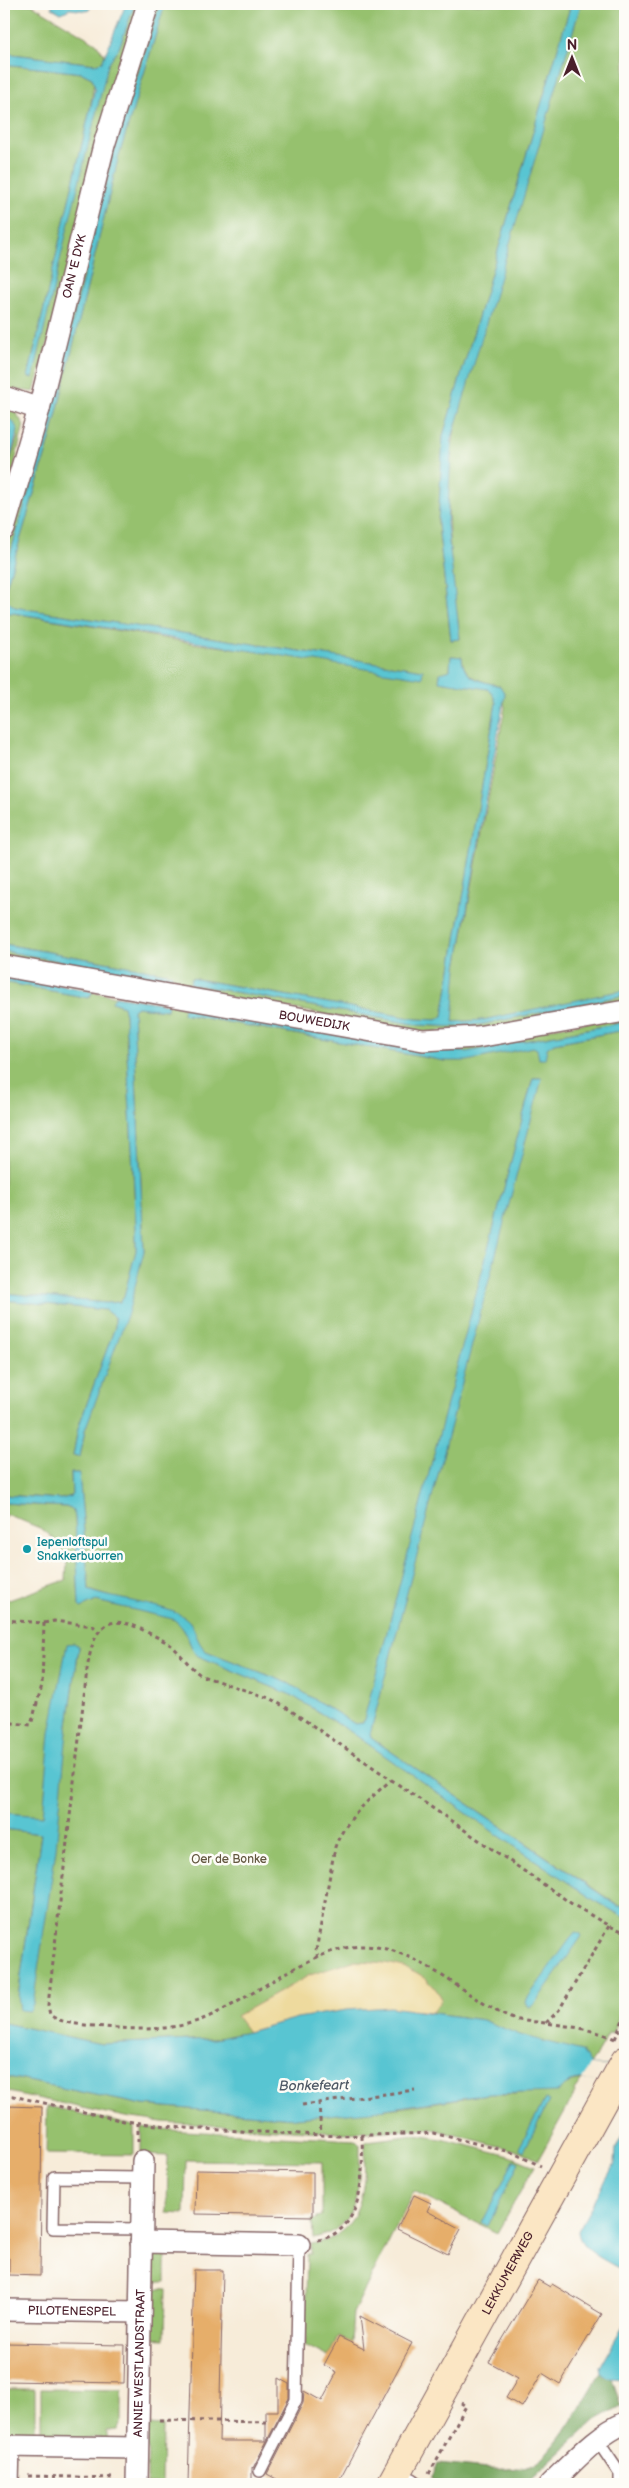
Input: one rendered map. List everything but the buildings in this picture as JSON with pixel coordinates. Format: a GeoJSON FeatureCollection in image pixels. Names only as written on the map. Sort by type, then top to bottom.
{"type":"FeatureCollection","features":[{"type":"Feature","properties":{"kind":"main road","name":"LEKKUMERWEG"},"geometry":{"type":"LineString","coordinates":[[399,2482],[619,2062]]}},
{"type":"Feature","properties":{"kind":"street","name":"OAN 'E DYK"},"geometry":{"type":"LineString","coordinates":[[4,529],[39,409],[104,145],[148,4]]}},
{"type":"Feature","properties":{"kind":"street"},"geometry":{"type":"LineString","coordinates":[[4,397],[39,409]]}},
{"type":"Feature","properties":{"kind":"street","name":"BOUWEDIJK"},"geometry":{"type":"LineString","coordinates":[[4,966],[423,1040],[477,1038],[625,1011]]}},
{"type":"Feature","properties":{"kind":"street","name":"ANNIE WESTLANDSTRAAT"},"geometry":{"type":"LineString","coordinates":[[137,2481],[143,2170]]}},
{"type":"Feature","properties":{"kind":"street"},"geometry":{"type":"LineString","coordinates":[[142,2236],[299,2245]]}},
{"type":"Feature","properties":{"kind":"street","name":"PILOTENESPEL"},"geometry":{"type":"LineString","coordinates":[[4,2310],[140,2312]]}},
{"type":"Feature","properties":{"kind":"street"},"geometry":{"type":"LineString","coordinates":[[550,2484],[598,2440],[615,2427],[625,2423]]}},
{"type":"Feature","properties":{"kind":"street"},"geometry":{"type":"LineString","coordinates":[[8,2480],[6,2446],[137,2448]]}},
{"type":"Feature","properties":{"kind":"lane"},"geometry":{"type":"LineString","coordinates":[[142,2236],[53,2228],[54,2177],[143,2170]]}},
{"type":"Feature","properties":{"kind":"lane"},"geometry":{"type":"LineString","coordinates":[[260,2471],[296,2400],[299,2245]]}},
{"type":"Feature","properties":{"kind":"lane"},"geometry":{"type":"LineString","coordinates":[[598,2440],[620,2474],[620,2484]]}},
{"type":"Feature","properties":{"kind":"path"},"geometry":{"type":"LineString","coordinates":[[4,1620],[44,1624],[54,1621],[93,1626],[98,1630]]}},
{"type":"Feature","properties":{"kind":"path"},"geometry":{"type":"LineString","coordinates":[[619,2062],[590,2030],[508,2017],[414,1959],[378,1947],[354,1947],[330,1952],[212,2015],[179,2027],[110,2027],[76,2023],[50,2015],[48,2005],[86,1680],[90,1649],[98,1630],[108,1624],[118,1622],[140,1628],[172,1646],[194,1671],[202,1676],[269,1698],[572,1904],[609,1926],[625,1932]]}},
{"type":"Feature","properties":{"kind":"path"},"geometry":{"type":"LineString","coordinates":[[4,1722],[31,1725],[42,1685],[44,1624]]}},
{"type":"Feature","properties":{"kind":"path"},"geometry":{"type":"LineString","coordinates":[[318,1958],[316,1951],[335,1847],[340,1833],[350,1820],[391,1780]]}},
{"type":"Feature","properties":{"kind":"path"},"geometry":{"type":"LineString","coordinates":[[546,2023],[559,2010],[609,1926]]}},
{"type":"Feature","properties":{"kind":"path"},"geometry":{"type":"LineString","coordinates":[[302,2105],[415,2090]]}},
{"type":"Feature","properties":{"kind":"path"},"geometry":{"type":"LineString","coordinates":[[4,2094],[138,2123],[183,2128],[362,2136],[415,2132],[433,2133],[510,2152],[544,2167]]}},
{"type":"Feature","properties":{"kind":"path"},"geometry":{"type":"LineString","coordinates":[[319,2102],[321,2135]]}},
{"type":"Feature","properties":{"kind":"path"},"geometry":{"type":"LineString","coordinates":[[299,2245],[334,2235],[352,2217],[361,2181],[362,2136]]}},
{"type":"Feature","properties":{"kind":"path"},"geometry":{"type":"LineString","coordinates":[[138,2420],[285,2422]]}},
{"type":"Feature","properties":{"kind":"path"},"geometry":{"type":"LineString","coordinates":[[8,2480],[137,2481]]}},
{"type":"Feature","properties":{"kind":"green space"},"geometry":{"type":"Polygon","coordinates":[[[4,4],[31,4],[96,43],[106,57],[102,62],[95,64],[4,53],[4,4]]]}},
{"type":"Feature","properties":{"kind":"green space"},"geometry":{"type":"Polygon","coordinates":[[[135,4],[143,4],[34,392],[4,388],[4,64],[82,73],[92,78],[94,82],[90,109],[28,377],[108,65],[119,48],[135,4]]]}},
{"type":"Feature","properties":{"kind":"green space"},"geometry":{"type":"Polygon","coordinates":[[[154,4],[160,4],[112,157],[46,432],[4,575],[4,551],[34,454],[91,223],[154,4]]]}},
{"type":"Feature","properties":{"kind":"green space"},"geometry":{"type":"Polygon","coordinates":[[[165,4],[571,4],[443,436],[438,524],[451,640],[460,639],[450,550],[448,492],[454,433],[461,403],[581,4],[625,4],[625,991],[483,1020],[453,1022],[452,1015],[457,967],[505,707],[500,686],[470,675],[463,664],[462,657],[451,656],[450,670],[443,673],[487,689],[492,692],[496,703],[443,1016],[437,1020],[416,1019],[191,978],[190,984],[418,1025],[456,1027],[484,1024],[625,995],[625,1003],[486,1028],[424,1032],[4,958],[4,951],[171,981],[172,974],[4,944],[4,613],[198,644],[422,670],[25,609],[15,607],[6,600],[6,587],[52,433],[118,159],[165,4]]]}},
{"type":"Feature","properties":{"kind":"green space"},"geometry":{"type":"Polygon","coordinates":[[[4,406],[16,413],[24,425],[4,508],[4,474],[6,475],[18,436],[7,418],[4,418],[4,406]]]}},
{"type":"Feature","properties":{"kind":"green space"},"geometry":{"type":"Polygon","coordinates":[[[4,982],[89,998],[93,992],[167,1004],[112,1002],[123,1006],[125,1014],[136,1228],[136,1251],[124,1296],[120,1302],[106,1303],[4,1293],[4,982]]]}},
{"type":"Feature","properties":{"kind":"green space"},"geometry":{"type":"Polygon","coordinates":[[[168,1004],[427,1046],[625,1017],[625,1022],[466,1052],[445,1052],[183,1014],[445,1061],[530,1047],[547,1048],[554,1043],[625,1030],[625,1906],[619,1906],[371,1738],[370,1734],[541,1078],[533,1078],[363,1723],[355,1724],[288,1683],[206,1651],[198,1643],[189,1621],[89,1590],[79,1473],[71,1473],[72,1496],[61,1499],[4,1495],[4,1300],[105,1310],[115,1318],[115,1327],[78,1428],[73,1456],[80,1457],[85,1430],[144,1251],[133,1010],[137,1007],[167,1010],[168,1004]]]}},
{"type":"Feature","properties":{"kind":"green space","name":"Oer de Bonke"},"geometry":{"type":"Polygon","coordinates":[[[4,1503],[66,1507],[73,1510],[75,1516],[79,1606],[81,1607],[96,1601],[173,1618],[184,1630],[196,1655],[291,1695],[351,1732],[492,1831],[594,1900],[625,1918],[625,2000],[612,2034],[609,2033],[590,2065],[483,2020],[390,2007],[214,2039],[101,2044],[4,2023],[4,1829],[41,1834],[18,1997],[67,1731],[79,1647],[43,1817],[4,1813],[4,1595],[9,1600],[66,1580],[67,1560],[54,1539],[42,1529],[6,1514],[4,1518],[4,1503]]]}},
{"type":"Feature","properties":{"kind":"green space"},"geometry":{"type":"Polygon","coordinates":[[[4,2076],[143,2105],[295,2118],[405,2107],[489,2094],[515,2094],[582,2080],[574,2091],[575,2093],[538,2160],[522,2152],[433,2129],[340,2133],[162,2122],[125,2117],[4,2091],[4,2076]]]}},
{"type":"Feature","properties":{"kind":"green space"},"geometry":{"type":"Polygon","coordinates":[[[47,2106],[134,2126],[134,2155],[46,2154],[47,2106]]]}},
{"type":"Feature","properties":{"kind":"green space"},"geometry":{"type":"Polygon","coordinates":[[[141,2127],[355,2140],[360,2145],[360,2160],[358,2189],[354,2203],[349,2215],[340,2226],[329,2233],[313,2238],[312,2220],[317,2220],[317,2217],[322,2216],[322,2162],[186,2160],[185,2214],[167,2213],[168,2156],[141,2155],[141,2127]]]}},
{"type":"Feature","properties":{"kind":"green space"},"geometry":{"type":"Polygon","coordinates":[[[415,2135],[442,2139],[510,2156],[535,2166],[497,2233],[414,2191],[353,2313],[351,2343],[338,2336],[328,2357],[305,2345],[307,2254],[311,2254],[311,2244],[329,2239],[342,2231],[358,2208],[362,2193],[365,2144],[367,2141],[415,2135]]]}},
{"type":"Feature","properties":{"kind":"green space"},"geometry":{"type":"Polygon","coordinates":[[[166,2251],[166,2282],[150,2282],[151,2266],[154,2258],[156,2255],[166,2251]]]}},
{"type":"Feature","properties":{"kind":"green space"},"geometry":{"type":"Polygon","coordinates":[[[150,2288],[166,2289],[165,2339],[147,2338],[150,2288]]]}},
{"type":"Feature","properties":{"kind":"green space"},"geometry":{"type":"Polygon","coordinates":[[[601,2373],[612,2378],[621,2406],[596,2420],[530,2480],[523,2484],[447,2484],[431,2477],[438,2464],[485,2469],[509,2469],[531,2465],[540,2460],[560,2438],[601,2373]]]}},
{"type":"Feature","properties":{"kind":"green space"},"geometry":{"type":"Polygon","coordinates":[[[4,2389],[35,2389],[35,2437],[4,2436],[4,2389]]]}},
{"type":"Feature","properties":{"kind":"green space"},"geometry":{"type":"Polygon","coordinates":[[[41,2389],[122,2390],[122,2421],[117,2430],[107,2431],[107,2438],[41,2437],[41,2389]]]}},
{"type":"Feature","properties":{"kind":"green space"},"geometry":{"type":"Polygon","coordinates":[[[148,2425],[163,2426],[162,2484],[147,2484],[148,2425]]]}},
{"type":"Feature","properties":{"kind":"sand"},"geometry":{"type":"Polygon","coordinates":[[[353,1961],[379,1962],[404,1967],[425,1978],[442,1999],[432,2012],[383,2009],[339,2012],[296,2019],[248,2032],[236,2016],[310,1975],[353,1961]]]}},
{"type":"Feature","properties":{"kind":"water"},"geometry":{"type":"Polygon","coordinates":[[[52,4],[93,4],[88,11],[70,9],[61,13],[52,8],[52,4]]]}},
{"type":"Feature","properties":{"kind":"water"},"geometry":{"type":"Polygon","coordinates":[[[126,4],[135,4],[119,48],[108,65],[33,378],[28,377],[95,88],[92,78],[82,73],[4,64],[4,53],[95,64],[102,62],[126,4]]]}},
{"type":"Feature","properties":{"kind":"water"},"geometry":{"type":"Polygon","coordinates":[[[160,4],[165,4],[118,159],[52,433],[6,587],[6,600],[15,607],[25,609],[423,670],[422,678],[4,613],[4,575],[46,432],[112,157],[160,4]]]}},
{"type":"Feature","properties":{"kind":"water"},"geometry":{"type":"Polygon","coordinates":[[[571,4],[581,4],[452,438],[447,524],[460,639],[451,640],[438,524],[443,436],[571,4]]]}},
{"type":"Feature","properties":{"kind":"water"},"geometry":{"type":"Polygon","coordinates":[[[4,418],[13,421],[18,430],[6,475],[4,474],[4,458],[11,432],[4,426],[4,418]]]}},
{"type":"Feature","properties":{"kind":"water"},"geometry":{"type":"Polygon","coordinates":[[[451,656],[462,657],[465,670],[469,675],[500,686],[505,694],[457,967],[453,1022],[483,1020],[615,992],[625,991],[625,995],[484,1024],[456,1027],[418,1025],[190,984],[191,978],[416,1019],[437,1020],[443,1016],[496,703],[492,692],[487,689],[439,681],[440,673],[450,670],[451,656]]]}},
{"type":"Feature","properties":{"kind":"water"},"geometry":{"type":"Polygon","coordinates":[[[4,944],[172,974],[171,981],[4,951],[4,944]]]}},
{"type":"Feature","properties":{"kind":"water"},"geometry":{"type":"Polygon","coordinates":[[[4,975],[93,991],[89,998],[4,982],[4,975]]]}},
{"type":"Feature","properties":{"kind":"water"},"geometry":{"type":"Polygon","coordinates":[[[115,996],[168,1004],[167,1010],[137,1007],[133,1010],[144,1251],[129,1310],[85,1430],[80,1457],[73,1456],[78,1428],[115,1327],[115,1318],[105,1310],[4,1300],[4,1293],[106,1303],[120,1302],[124,1296],[136,1251],[136,1228],[125,1014],[123,1006],[112,1002],[115,996]]]}},
{"type":"Feature","properties":{"kind":"water"},"geometry":{"type":"Polygon","coordinates":[[[184,1007],[414,1049],[466,1052],[625,1022],[625,1030],[554,1043],[547,1048],[545,1059],[539,1059],[537,1049],[533,1047],[467,1061],[445,1061],[183,1014],[184,1007]]]}},
{"type":"Feature","properties":{"kind":"water"},"geometry":{"type":"Polygon","coordinates":[[[533,1078],[542,1078],[370,1734],[371,1738],[618,1906],[625,1906],[625,1918],[594,1900],[492,1831],[351,1732],[291,1695],[196,1655],[181,1626],[173,1619],[96,1601],[81,1608],[79,1606],[75,1517],[73,1510],[66,1507],[4,1503],[4,1495],[61,1499],[72,1496],[71,1473],[79,1473],[89,1590],[182,1615],[192,1625],[206,1651],[288,1683],[355,1724],[363,1723],[533,1078]]]}},
{"type":"Feature","properties":{"kind":"water"},"geometry":{"type":"Polygon","coordinates":[[[74,1643],[79,1647],[67,1731],[56,1849],[33,2004],[30,2011],[20,2010],[18,1997],[41,1834],[4,1829],[4,1813],[43,1816],[50,1733],[67,1644],[74,1643]]]}},
{"type":"Feature","properties":{"kind":"water"},"geometry":{"type":"Polygon","coordinates":[[[575,1932],[580,1933],[582,1936],[534,2005],[529,2007],[526,2003],[527,1999],[575,1932]]]}},
{"type":"Feature","properties":{"kind":"water","name":"Bonkefeart"},"geometry":{"type":"Polygon","coordinates":[[[390,2007],[483,2020],[520,2035],[582,2051],[591,2065],[625,2067],[625,2083],[579,2080],[564,2086],[558,2092],[489,2094],[371,2111],[295,2118],[143,2105],[4,2076],[4,2023],[101,2044],[214,2039],[248,2032],[297,2018],[347,2010],[390,2007]]]}},
{"type":"Feature","properties":{"kind":"water"},"geometry":{"type":"Polygon","coordinates":[[[545,2099],[549,2101],[524,2151],[519,2148],[545,2099]]]}},
{"type":"Feature","properties":{"kind":"water"},"geometry":{"type":"Polygon","coordinates":[[[625,2132],[625,2272],[589,2250],[580,2238],[578,2231],[615,2163],[616,2148],[625,2132]]]}},
{"type":"Feature","properties":{"kind":"water"},"geometry":{"type":"Polygon","coordinates":[[[514,2160],[519,2162],[488,2226],[482,2223],[514,2160]]]}},
{"type":"Feature","properties":{"kind":"water"},"geometry":{"type":"Polygon","coordinates":[[[625,2323],[625,2379],[608,2378],[601,2373],[600,2367],[625,2323]]]}},
{"type":"Feature","properties":{"kind":"pier"},"geometry":{"type":"Polygon","coordinates":[[[590,2065],[625,2067],[625,2083],[582,2080],[590,2065]]]}},
{"type":"Feature","properties":{"kind":"place","name":"Iepenloftspul Snakkerbuorren"},"geometry":{"type":"Point","coordinates":[27,1549]}}]}
